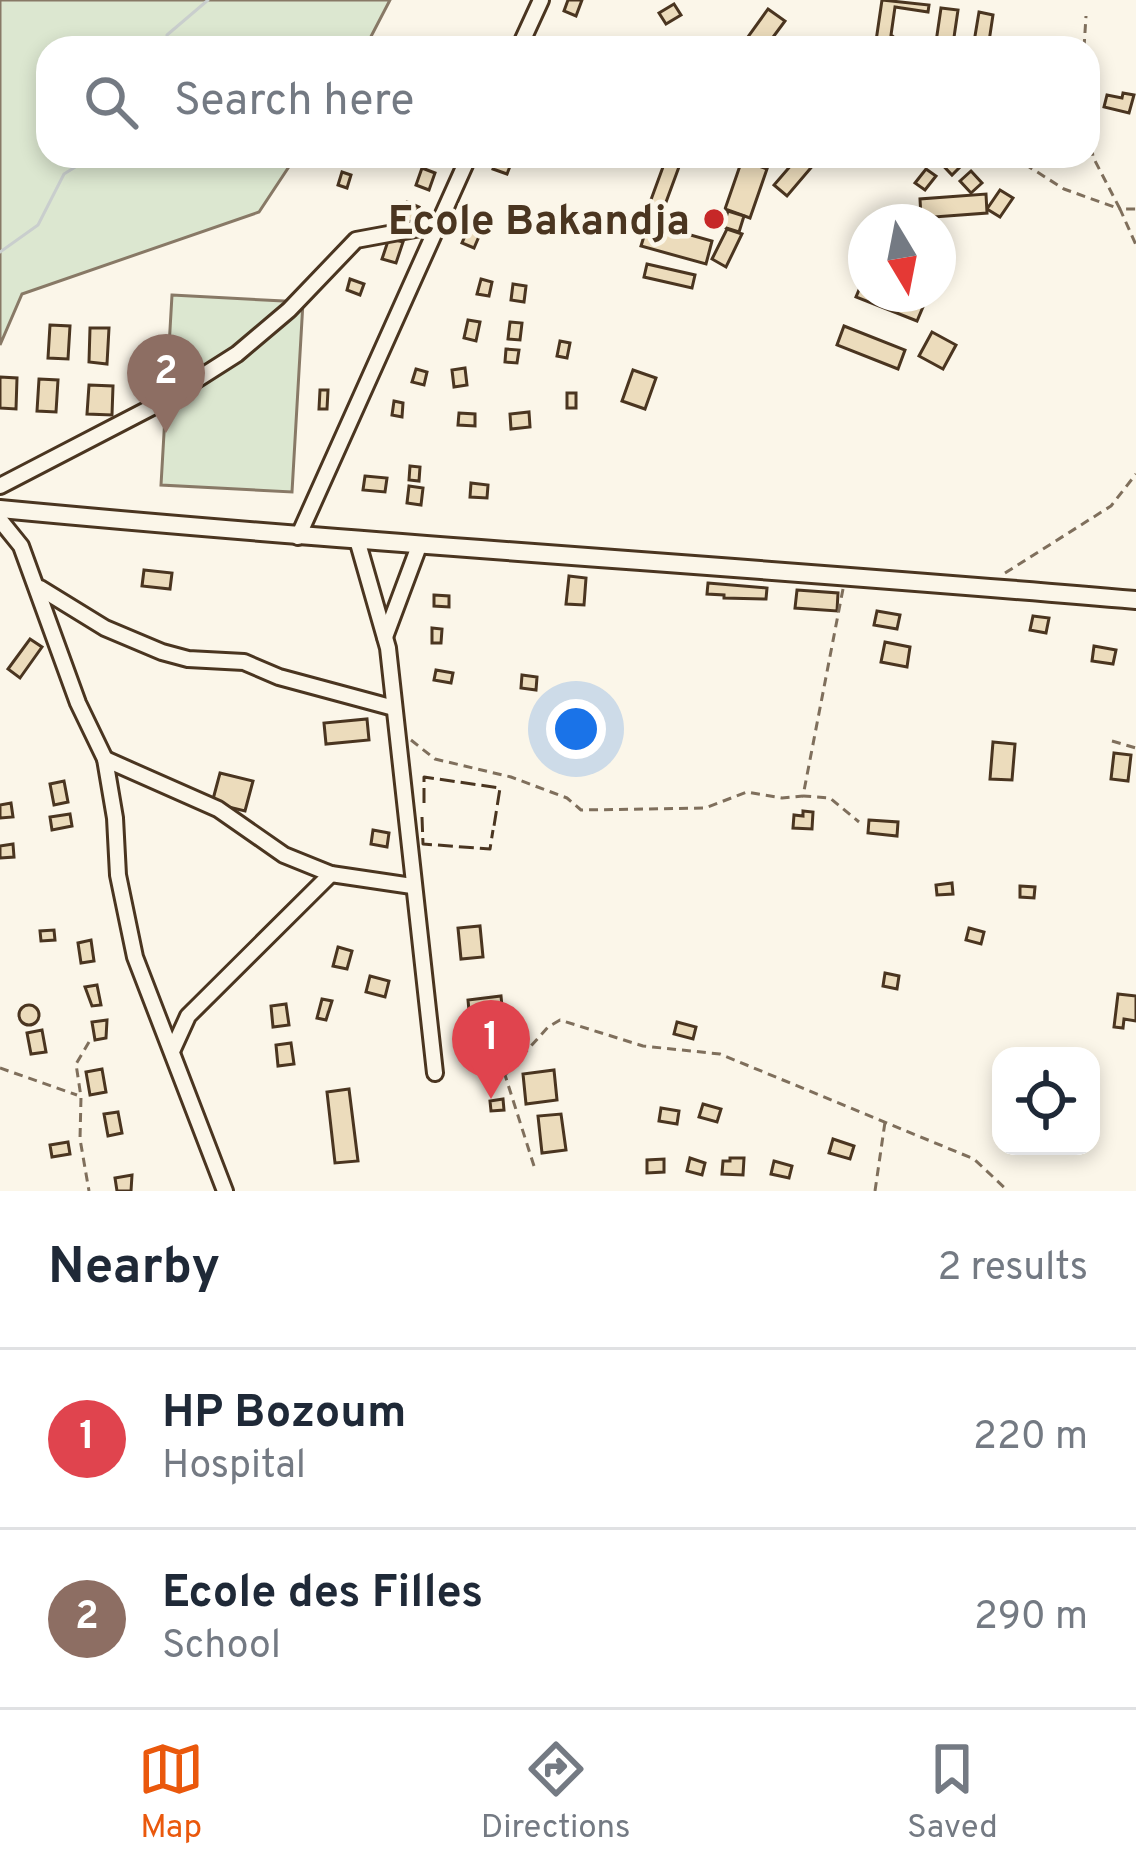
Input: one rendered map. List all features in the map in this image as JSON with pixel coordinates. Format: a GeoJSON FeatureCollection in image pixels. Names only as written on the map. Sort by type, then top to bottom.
{"type":"FeatureCollection","features":[{"type":"Feature","properties":{"kind":"main road"},"geometry":{"type":"LineString","coordinates":[[0,509],[358,543],[845,575],[1136,600]]}},
{"type":"Feature","properties":{"kind":"street"},"geometry":{"type":"LineString","coordinates":[[524,36],[541,0]]}},
{"type":"Feature","properties":{"kind":"street"},"geometry":{"type":"LineString","coordinates":[[298,538],[463,168]]}},
{"type":"Feature","properties":{"kind":"street"},"geometry":{"type":"LineString","coordinates":[[0,486],[160,403],[237,354],[290,310],[356,240],[437,225]]}},
{"type":"Feature","properties":{"kind":"street"},"geometry":{"type":"LineString","coordinates":[[0,520],[21,546],[77,703],[105,759],[118,875],[135,957],[225,1191]]}},
{"type":"Feature","properties":{"kind":"street"},"geometry":{"type":"LineString","coordinates":[[358,543],[385,638],[435,1073]]}},
{"type":"Feature","properties":{"kind":"street"},"geometry":{"type":"LineString","coordinates":[[385,638],[419,546]]}},
{"type":"Feature","properties":{"kind":"street"},"geometry":{"type":"LineString","coordinates":[[36,584],[105,628],[162,652],[188,659],[244,662],[279,677],[394,708]]}},
{"type":"Feature","properties":{"kind":"street"},"geometry":{"type":"LineString","coordinates":[[105,759],[218,809],[284,855],[331,874],[412,886]]}},
{"type":"Feature","properties":{"kind":"street"},"geometry":{"type":"LineString","coordinates":[[173,1049],[188,1016],[331,874]]}},
{"type":"Feature","properties":{"kind":"path"},"geometry":{"type":"LineString","coordinates":[[1085,36],[1086,16]]}},
{"type":"Feature","properties":{"kind":"path"},"geometry":{"type":"LineString","coordinates":[[1031,168],[1064,189],[1120,209],[1136,208]]}},
{"type":"Feature","properties":{"kind":"path"},"geometry":{"type":"LineString","coordinates":[[1099,168],[1136,245]]}},
{"type":"Feature","properties":{"kind":"path"},"geometry":{"type":"LineString","coordinates":[[982,587],[1111,506],[1136,474]]}},
{"type":"Feature","properties":{"kind":"path"},"geometry":{"type":"LineString","coordinates":[[803,796],[845,575]]}},
{"type":"Feature","properties":{"kind":"path"},"geometry":{"type":"LineString","coordinates":[[396,728],[434,759],[511,777],[567,799],[581,810],[705,808],[747,792],[830,798],[859,822]]}},
{"type":"Feature","properties":{"kind":"path"},"geometry":{"type":"LineString","coordinates":[[1112,741],[1136,748]]}},
{"type":"Feature","properties":{"kind":"path"},"geometry":{"type":"LineString","coordinates":[[534,1166],[505,1075],[560,1020],[643,1046],[719,1054],[974,1160],[1008,1191]]}},
{"type":"Feature","properties":{"kind":"path"},"geometry":{"type":"LineString","coordinates":[[88,1042],[76,1064],[80,1139],[89,1191]]}},
{"type":"Feature","properties":{"kind":"path"},"geometry":{"type":"LineString","coordinates":[[0,1068],[80,1096]]}},
{"type":"Feature","properties":{"kind":"path"},"geometry":{"type":"LineString","coordinates":[[875,1191],[885,1120]]}},
{"type":"Feature","properties":{"kind":"green space"},"geometry":{"type":"Polygon","coordinates":[[[0,0],[390,0],[371,36],[36,36],[36,168],[288,168],[259,212],[22,294],[0,345],[0,0]]]}},
{"type":"Feature","properties":{"kind":"green space"},"geometry":{"type":"Polygon","coordinates":[[[172,295],[303,302],[292,492],[161,485],[172,295]]]}},
{"type":"Feature","properties":{"kind":"building"},"geometry":{"type":"Polygon","coordinates":[[[568,0],[582,0],[576,16],[564,11],[568,0]]]}},
{"type":"Feature","properties":{"kind":"building"},"geometry":{"type":"Polygon","coordinates":[[[882,0],[929,5],[928,12],[895,7],[892,36],[877,36],[882,0]]]}},
{"type":"Feature","properties":{"kind":"building"},"geometry":{"type":"Polygon","coordinates":[[[674,4],[681,15],[666,24],[659,13],[674,4]]]}},
{"type":"Feature","properties":{"kind":"building"},"geometry":{"type":"Polygon","coordinates":[[[941,8],[958,10],[954,36],[937,36],[941,8]]]}},
{"type":"Feature","properties":{"kind":"building"},"geometry":{"type":"Polygon","coordinates":[[[768,9],[785,21],[774,36],[749,36],[768,9]]]}},
{"type":"Feature","properties":{"kind":"building"},"geometry":{"type":"Polygon","coordinates":[[[979,12],[993,15],[990,36],[975,36],[979,12]]]}},
{"type":"Feature","properties":{"kind":"building"},"geometry":{"type":"Polygon","coordinates":[[[1123,93],[1134,95],[1129,113],[1104,107],[1107,95],[1122,98],[1123,93]]]}},
{"type":"Feature","properties":{"kind":"building"},"geometry":{"type":"Polygon","coordinates":[[[422,168],[435,173],[429,190],[416,185],[422,168]]]}},
{"type":"Feature","properties":{"kind":"building"},"geometry":{"type":"Polygon","coordinates":[[[663,168],[679,168],[659,221],[645,216],[663,168]]]}},
{"type":"Feature","properties":{"kind":"building"},"geometry":{"type":"Polygon","coordinates":[[[739,168],[767,169],[750,218],[725,209],[739,168]]]}},
{"type":"Feature","properties":{"kind":"building"},"geometry":{"type":"Polygon","coordinates":[[[789,168],[811,168],[787,196],[774,185],[789,168]]]}},
{"type":"Feature","properties":{"kind":"building"},"geometry":{"type":"Polygon","coordinates":[[[926,169],[936,176],[925,190],[915,183],[926,169]]]}},
{"type":"Feature","properties":{"kind":"building"},"geometry":{"type":"Polygon","coordinates":[[[971,171],[982,183],[971,193],[960,181],[971,171]]]}},
{"type":"Feature","properties":{"kind":"building"},"geometry":{"type":"Polygon","coordinates":[[[342,172],[351,175],[347,188],[338,185],[342,172]]]}},
{"type":"Feature","properties":{"kind":"building"},"geometry":{"type":"Polygon","coordinates":[[[1000,190],[1013,198],[1000,217],[987,209],[1000,190]]]}},
{"type":"Feature","properties":{"kind":"building"},"geometry":{"type":"Polygon","coordinates":[[[986,194],[987,213],[956,215],[956,204],[920,204],[920,199],[986,194]]]}},
{"type":"Feature","properties":{"kind":"building"},"geometry":{"type":"Polygon","coordinates":[[[407,202],[419,207],[411,223],[400,218],[407,202]]]}},
{"type":"Feature","properties":{"kind":"building"},"geometry":{"type":"Polygon","coordinates":[[[728,211],[744,216],[739,232],[723,227],[728,211]]]}},
{"type":"Feature","properties":{"kind":"building"},"geometry":{"type":"Polygon","coordinates":[[[471,222],[483,227],[474,248],[462,243],[471,222]]]}},
{"type":"Feature","properties":{"kind":"building"},"geometry":{"type":"Polygon","coordinates":[[[648,223],[712,241],[706,264],[641,246],[648,223]]]}},
{"type":"Feature","properties":{"kind":"building"},"geometry":{"type":"Polygon","coordinates":[[[727,229],[742,234],[726,267],[712,259],[727,229]]]}},
{"type":"Feature","properties":{"kind":"building"},"geometry":{"type":"Polygon","coordinates":[[[389,238],[403,242],[396,263],[382,259],[389,238]]]}},
{"type":"Feature","properties":{"kind":"building"},"geometry":{"type":"Polygon","coordinates":[[[647,264],[695,275],[692,288],[644,277],[647,264]]]}},
{"type":"Feature","properties":{"kind":"building"},"geometry":{"type":"Polygon","coordinates":[[[350,279],[364,284],[360,295],[347,290],[350,279]]]}},
{"type":"Feature","properties":{"kind":"building"},"geometry":{"type":"Polygon","coordinates":[[[481,279],[492,282],[489,296],[477,294],[481,279]]]}},
{"type":"Feature","properties":{"kind":"building"},"geometry":{"type":"Polygon","coordinates":[[[513,284],[526,286],[524,302],[511,300],[513,284]]]}},
{"type":"Feature","properties":{"kind":"building"},"geometry":{"type":"Polygon","coordinates":[[[894,312],[921,312],[917,321],[894,312]]]}},
{"type":"Feature","properties":{"kind":"building"},"geometry":{"type":"Polygon","coordinates":[[[468,320],[480,322],[476,341],[464,338],[468,320]]]}},
{"type":"Feature","properties":{"kind":"building"},"geometry":{"type":"Polygon","coordinates":[[[510,322],[522,323],[520,340],[508,339],[510,322]]]}},
{"type":"Feature","properties":{"kind":"building"},"geometry":{"type":"Polygon","coordinates":[[[50,325],[70,326],[68,359],[48,358],[50,325]]]}},
{"type":"Feature","properties":{"kind":"building"},"geometry":{"type":"Polygon","coordinates":[[[844,326],[905,350],[898,369],[837,345],[844,326]]]}},
{"type":"Feature","properties":{"kind":"building"},"geometry":{"type":"Polygon","coordinates":[[[90,328],[109,328],[107,364],[89,362],[90,328]]]}},
{"type":"Feature","properties":{"kind":"building"},"geometry":{"type":"Polygon","coordinates":[[[932,332],[956,345],[943,369],[919,356],[932,332]]]}},
{"type":"Feature","properties":{"kind":"building"},"geometry":{"type":"Polygon","coordinates":[[[560,341],[570,343],[567,358],[557,356],[560,341]]]}},
{"type":"Feature","properties":{"kind":"building"},"geometry":{"type":"Polygon","coordinates":[[[506,349],[519,350],[517,363],[505,362],[506,349]]]}},
{"type":"Feature","properties":{"kind":"building"},"geometry":{"type":"Polygon","coordinates":[[[465,368],[467,385],[454,387],[452,370],[465,368]]]}},
{"type":"Feature","properties":{"kind":"building"},"geometry":{"type":"Polygon","coordinates":[[[416,369],[427,372],[424,385],[412,382],[416,369]]]}},
{"type":"Feature","properties":{"kind":"building"},"geometry":{"type":"Polygon","coordinates":[[[633,370],[656,378],[645,409],[622,401],[633,370]]]}},
{"type":"Feature","properties":{"kind":"building"},"geometry":{"type":"Polygon","coordinates":[[[0,377],[17,378],[16,409],[0,408],[0,377]]]}},
{"type":"Feature","properties":{"kind":"building"},"geometry":{"type":"Polygon","coordinates":[[[39,379],[58,380],[56,412],[37,411],[39,379]]]}},
{"type":"Feature","properties":{"kind":"building"},"geometry":{"type":"Polygon","coordinates":[[[89,385],[113,386],[112,415],[87,414],[89,385]]]}},
{"type":"Feature","properties":{"kind":"building"},"geometry":{"type":"Polygon","coordinates":[[[320,390],[328,390],[327,409],[319,409],[320,390]]]}},
{"type":"Feature","properties":{"kind":"building"},"geometry":{"type":"Polygon","coordinates":[[[567,393],[576,393],[576,408],[567,408],[567,393]]]}},
{"type":"Feature","properties":{"kind":"building"},"geometry":{"type":"Polygon","coordinates":[[[394,401],[403,403],[402,417],[392,415],[394,401]]]}},
{"type":"Feature","properties":{"kind":"building"},"geometry":{"type":"Polygon","coordinates":[[[529,412],[530,427],[511,429],[510,414],[529,412]]]}},
{"type":"Feature","properties":{"kind":"building"},"geometry":{"type":"Polygon","coordinates":[[[459,413],[475,414],[475,426],[458,425],[459,413]]]}},
{"type":"Feature","properties":{"kind":"building"},"geometry":{"type":"Polygon","coordinates":[[[410,466],[420,467],[419,481],[409,480],[410,466]]]}},
{"type":"Feature","properties":{"kind":"building"},"geometry":{"type":"Polygon","coordinates":[[[365,476],[387,478],[385,492],[363,490],[365,476]]]}},
{"type":"Feature","properties":{"kind":"building"},"geometry":{"type":"Polygon","coordinates":[[[471,483],[488,485],[487,498],[470,497],[471,483]]]}},
{"type":"Feature","properties":{"kind":"building"},"geometry":{"type":"Polygon","coordinates":[[[409,486],[423,488],[421,505],[407,503],[409,486]]]}},
{"type":"Feature","properties":{"kind":"building"},"geometry":{"type":"Polygon","coordinates":[[[144,570],[172,573],[170,589],[142,586],[144,570]]]}},
{"type":"Feature","properties":{"kind":"building"},"geometry":{"type":"Polygon","coordinates":[[[569,576],[586,578],[584,605],[566,604],[569,576]]]}},
{"type":"Feature","properties":{"kind":"building"},"geometry":{"type":"Polygon","coordinates":[[[708,583],[767,588],[766,599],[707,594],[708,583]]]}},
{"type":"Feature","properties":{"kind":"building"},"geometry":{"type":"Polygon","coordinates":[[[797,590],[838,593],[837,611],[795,608],[797,590]]]}},
{"type":"Feature","properties":{"kind":"building"},"geometry":{"type":"Polygon","coordinates":[[[434,595],[449,596],[449,607],[434,606],[434,595]]]}},
{"type":"Feature","properties":{"kind":"building"},"geometry":{"type":"Polygon","coordinates":[[[877,611],[900,615],[897,629],[874,625],[877,611]]]}},
{"type":"Feature","properties":{"kind":"building"},"geometry":{"type":"Polygon","coordinates":[[[1033,616],[1049,618],[1046,633],[1030,630],[1033,616]]]}},
{"type":"Feature","properties":{"kind":"building"},"geometry":{"type":"Polygon","coordinates":[[[432,628],[442,629],[441,643],[432,643],[432,628]]]}},
{"type":"Feature","properties":{"kind":"building"},"geometry":{"type":"Polygon","coordinates":[[[30,639],[42,647],[20,678],[8,669],[30,639]]]}},
{"type":"Feature","properties":{"kind":"building"},"geometry":{"type":"Polygon","coordinates":[[[885,642],[910,647],[907,667],[881,662],[885,642]]]}},
{"type":"Feature","properties":{"kind":"building"},"geometry":{"type":"Polygon","coordinates":[[[1094,646],[1116,650],[1113,664],[1092,661],[1094,646]]]}},
{"type":"Feature","properties":{"kind":"building"},"geometry":{"type":"Polygon","coordinates":[[[436,670],[453,673],[451,683],[434,680],[436,670]]]}},
{"type":"Feature","properties":{"kind":"building"},"geometry":{"type":"Polygon","coordinates":[[[522,675],[537,677],[536,690],[521,688],[522,675]]]}},
{"type":"Feature","properties":{"kind":"building"},"geometry":{"type":"Polygon","coordinates":[[[367,719],[369,740],[326,744],[324,723],[367,719]]]}},
{"type":"Feature","properties":{"kind":"building"},"geometry":{"type":"Polygon","coordinates":[[[993,742],[1015,744],[1012,780],[990,779],[993,742]]]}},
{"type":"Feature","properties":{"kind":"building"},"geometry":{"type":"Polygon","coordinates":[[[1114,753],[1131,755],[1128,781],[1111,779],[1114,753]]]}},
{"type":"Feature","properties":{"kind":"building"},"geometry":{"type":"Polygon","coordinates":[[[220,773],[253,781],[245,811],[212,803],[220,773]]]}},
{"type":"Feature","properties":{"kind":"building"},"geometry":{"type":"Polygon","coordinates":[[[64,781],[68,802],[54,805],[50,784],[64,781]]]}},
{"type":"Feature","properties":{"kind":"building"},"geometry":{"type":"Polygon","coordinates":[[[11,803],[13,817],[0,818],[0,805],[11,803]]]}},
{"type":"Feature","properties":{"kind":"building"},"geometry":{"type":"Polygon","coordinates":[[[803,811],[813,812],[812,829],[793,828],[794,815],[803,816],[803,811]]]}},
{"type":"Feature","properties":{"kind":"building"},"geometry":{"type":"Polygon","coordinates":[[[70,814],[72,826],[52,830],[50,817],[70,814]]]}},
{"type":"Feature","properties":{"kind":"building"},"geometry":{"type":"Polygon","coordinates":[[[869,820],[898,822],[897,836],[868,833],[869,820]]]}},
{"type":"Feature","properties":{"kind":"building"},"geometry":{"type":"Polygon","coordinates":[[[373,830],[389,833],[387,847],[371,844],[373,830]]]}},
{"type":"Feature","properties":{"kind":"building"},"geometry":{"type":"Polygon","coordinates":[[[13,844],[14,857],[0,858],[0,846],[13,844]]]}},
{"type":"Feature","properties":{"kind":"building"},"geometry":{"type":"Polygon","coordinates":[[[952,883],[953,894],[937,895],[936,885],[952,883]]]}},
{"type":"Feature","properties":{"kind":"building"},"geometry":{"type":"Polygon","coordinates":[[[1020,886],[1035,887],[1034,898],[1020,897],[1020,886]]]}},
{"type":"Feature","properties":{"kind":"building"},"geometry":{"type":"Polygon","coordinates":[[[480,926],[483,957],[461,959],[458,928],[480,926]]]}},
{"type":"Feature","properties":{"kind":"building"},"geometry":{"type":"Polygon","coordinates":[[[969,928],[984,932],[981,944],[966,940],[969,928]]]}},
{"type":"Feature","properties":{"kind":"building"},"geometry":{"type":"Polygon","coordinates":[[[54,930],[55,940],[41,941],[40,931],[54,930]]]}},
{"type":"Feature","properties":{"kind":"building"},"geometry":{"type":"Polygon","coordinates":[[[91,940],[94,961],[81,963],[78,943],[91,940]]]}},
{"type":"Feature","properties":{"kind":"building"},"geometry":{"type":"Polygon","coordinates":[[[338,947],[352,951],[347,969],[333,966],[338,947]]]}},
{"type":"Feature","properties":{"kind":"building"},"geometry":{"type":"Polygon","coordinates":[[[885,973],[899,976],[897,989],[883,986],[885,973]]]}},
{"type":"Feature","properties":{"kind":"building"},"geometry":{"type":"Polygon","coordinates":[[[370,976],[389,981],[385,997],[366,992],[370,976]]]}},
{"type":"Feature","properties":{"kind":"building"},"geometry":{"type":"Polygon","coordinates":[[[97,985],[101,1005],[92,1006],[85,987],[97,985]]]}},
{"type":"Feature","properties":{"kind":"building"},"geometry":{"type":"Polygon","coordinates":[[[1118,994],[1136,996],[1136,1021],[1124,1019],[1123,1028],[1114,1027],[1118,994]]]}},
{"type":"Feature","properties":{"kind":"building"},"geometry":{"type":"Polygon","coordinates":[[[501,996],[503,1017],[470,1021],[468,1000],[501,996]]]}},
{"type":"Feature","properties":{"kind":"building"},"geometry":{"type":"Polygon","coordinates":[[[322,999],[332,1001],[326,1020],[317,1018],[322,999]]]}},
{"type":"Feature","properties":{"kind":"building"},"geometry":{"type":"Polygon","coordinates":[[[286,1004],[289,1025],[273,1027],[271,1006],[286,1004]]]}},
{"type":"Feature","properties":{"kind":"building"},"geometry":{"type":"Polygon","coordinates":[[[29,1005],[39,1015],[29,1025],[19,1015],[29,1005]]]}},
{"type":"Feature","properties":{"kind":"building"},"geometry":{"type":"Polygon","coordinates":[[[107,1020],[106,1038],[95,1040],[92,1022],[107,1020]]]}},
{"type":"Feature","properties":{"kind":"building"},"geometry":{"type":"Polygon","coordinates":[[[677,1022],[696,1027],[693,1039],[674,1034],[677,1022]]]}},
{"type":"Feature","properties":{"kind":"building"},"geometry":{"type":"Polygon","coordinates":[[[42,1030],[46,1052],[31,1054],[27,1033],[42,1030]]]}},
{"type":"Feature","properties":{"kind":"building"},"geometry":{"type":"Polygon","coordinates":[[[291,1043],[294,1064],[278,1066],[276,1045],[291,1043]]]}},
{"type":"Feature","properties":{"kind":"building"},"geometry":{"type":"Polygon","coordinates":[[[102,1069],[106,1092],[90,1095],[86,1072],[102,1069]]]}},
{"type":"Feature","properties":{"kind":"building"},"geometry":{"type":"Polygon","coordinates":[[[554,1070],[557,1100],[526,1104],[523,1074],[554,1070]]]}},
{"type":"Feature","properties":{"kind":"building"},"geometry":{"type":"Polygon","coordinates":[[[349,1089],[358,1161],[335,1163],[327,1092],[349,1089]]]}},
{"type":"Feature","properties":{"kind":"building"},"geometry":{"type":"Polygon","coordinates":[[[503,1099],[504,1110],[491,1111],[490,1101],[503,1099]]]}},
{"type":"Feature","properties":{"kind":"building"},"geometry":{"type":"Polygon","coordinates":[[[703,1104],[721,1109],[717,1122],[699,1117],[703,1104]]]}},
{"type":"Feature","properties":{"kind":"building"},"geometry":{"type":"Polygon","coordinates":[[[661,1108],[679,1111],[677,1124],[659,1121],[661,1108]]]}},
{"type":"Feature","properties":{"kind":"building"},"geometry":{"type":"Polygon","coordinates":[[[118,1112],[122,1133],[108,1136],[104,1114],[118,1112]]]}},
{"type":"Feature","properties":{"kind":"building"},"geometry":{"type":"Polygon","coordinates":[[[561,1114],[566,1150],[542,1153],[538,1116],[561,1114]]]}},
{"type":"Feature","properties":{"kind":"building"},"geometry":{"type":"Polygon","coordinates":[[[833,1139],[854,1146],[850,1159],[829,1153],[833,1139]]]}},
{"type":"Feature","properties":{"kind":"building"},"geometry":{"type":"Polygon","coordinates":[[[68,1142],[70,1154],[52,1157],[50,1145],[68,1142]]]}},
{"type":"Feature","properties":{"kind":"building"},"geometry":{"type":"Polygon","coordinates":[[[690,1158],[705,1163],[702,1175],[687,1171],[690,1158]]]}},
{"type":"Feature","properties":{"kind":"building"},"geometry":{"type":"Polygon","coordinates":[[[744,1158],[743,1175],[722,1174],[723,1161],[744,1158]]]}},
{"type":"Feature","properties":{"kind":"building"},"geometry":{"type":"Polygon","coordinates":[[[664,1159],[664,1172],[647,1173],[647,1160],[664,1159]]]}},
{"type":"Feature","properties":{"kind":"building"},"geometry":{"type":"Polygon","coordinates":[[[774,1161],[792,1166],[789,1178],[771,1174],[774,1161]]]}},
{"type":"Feature","properties":{"kind":"building"},"geometry":{"type":"Polygon","coordinates":[[[132,1175],[131,1191],[117,1191],[115,1178],[132,1175]]]}},
{"type":"Feature","properties":{"kind":"waterway"},"geometry":{"type":"LineString","coordinates":[[167,36],[208,0]]}},
{"type":"Feature","properties":{"kind":"waterway"},"geometry":{"type":"LineString","coordinates":[[0,252],[38,225],[64,174],[74,168]]}},
{"type":"Feature","properties":{"kind":"fence"},"geometry":{"type":"LineString","coordinates":[[424,803],[424,777],[500,788],[494,826]]}},
{"type":"Feature","properties":{"kind":"fence"},"geometry":{"type":"LineString","coordinates":[[422,817],[423,844],[490,849],[493,830]]}},
{"type":"Feature","properties":{"kind":"place","name":"Ecole Bakandja"},"geometry":{"type":"Point","coordinates":[714,219]}},
{"type":"Feature","properties":{"kind":"place","name":"Ecole des Filles"},"geometry":{"type":"Point","coordinates":[166,433]}},
{"type":"Feature","properties":{"kind":"place","name":"HP Bozoum"},"geometry":{"type":"Point","coordinates":[491,1099]}}]}
